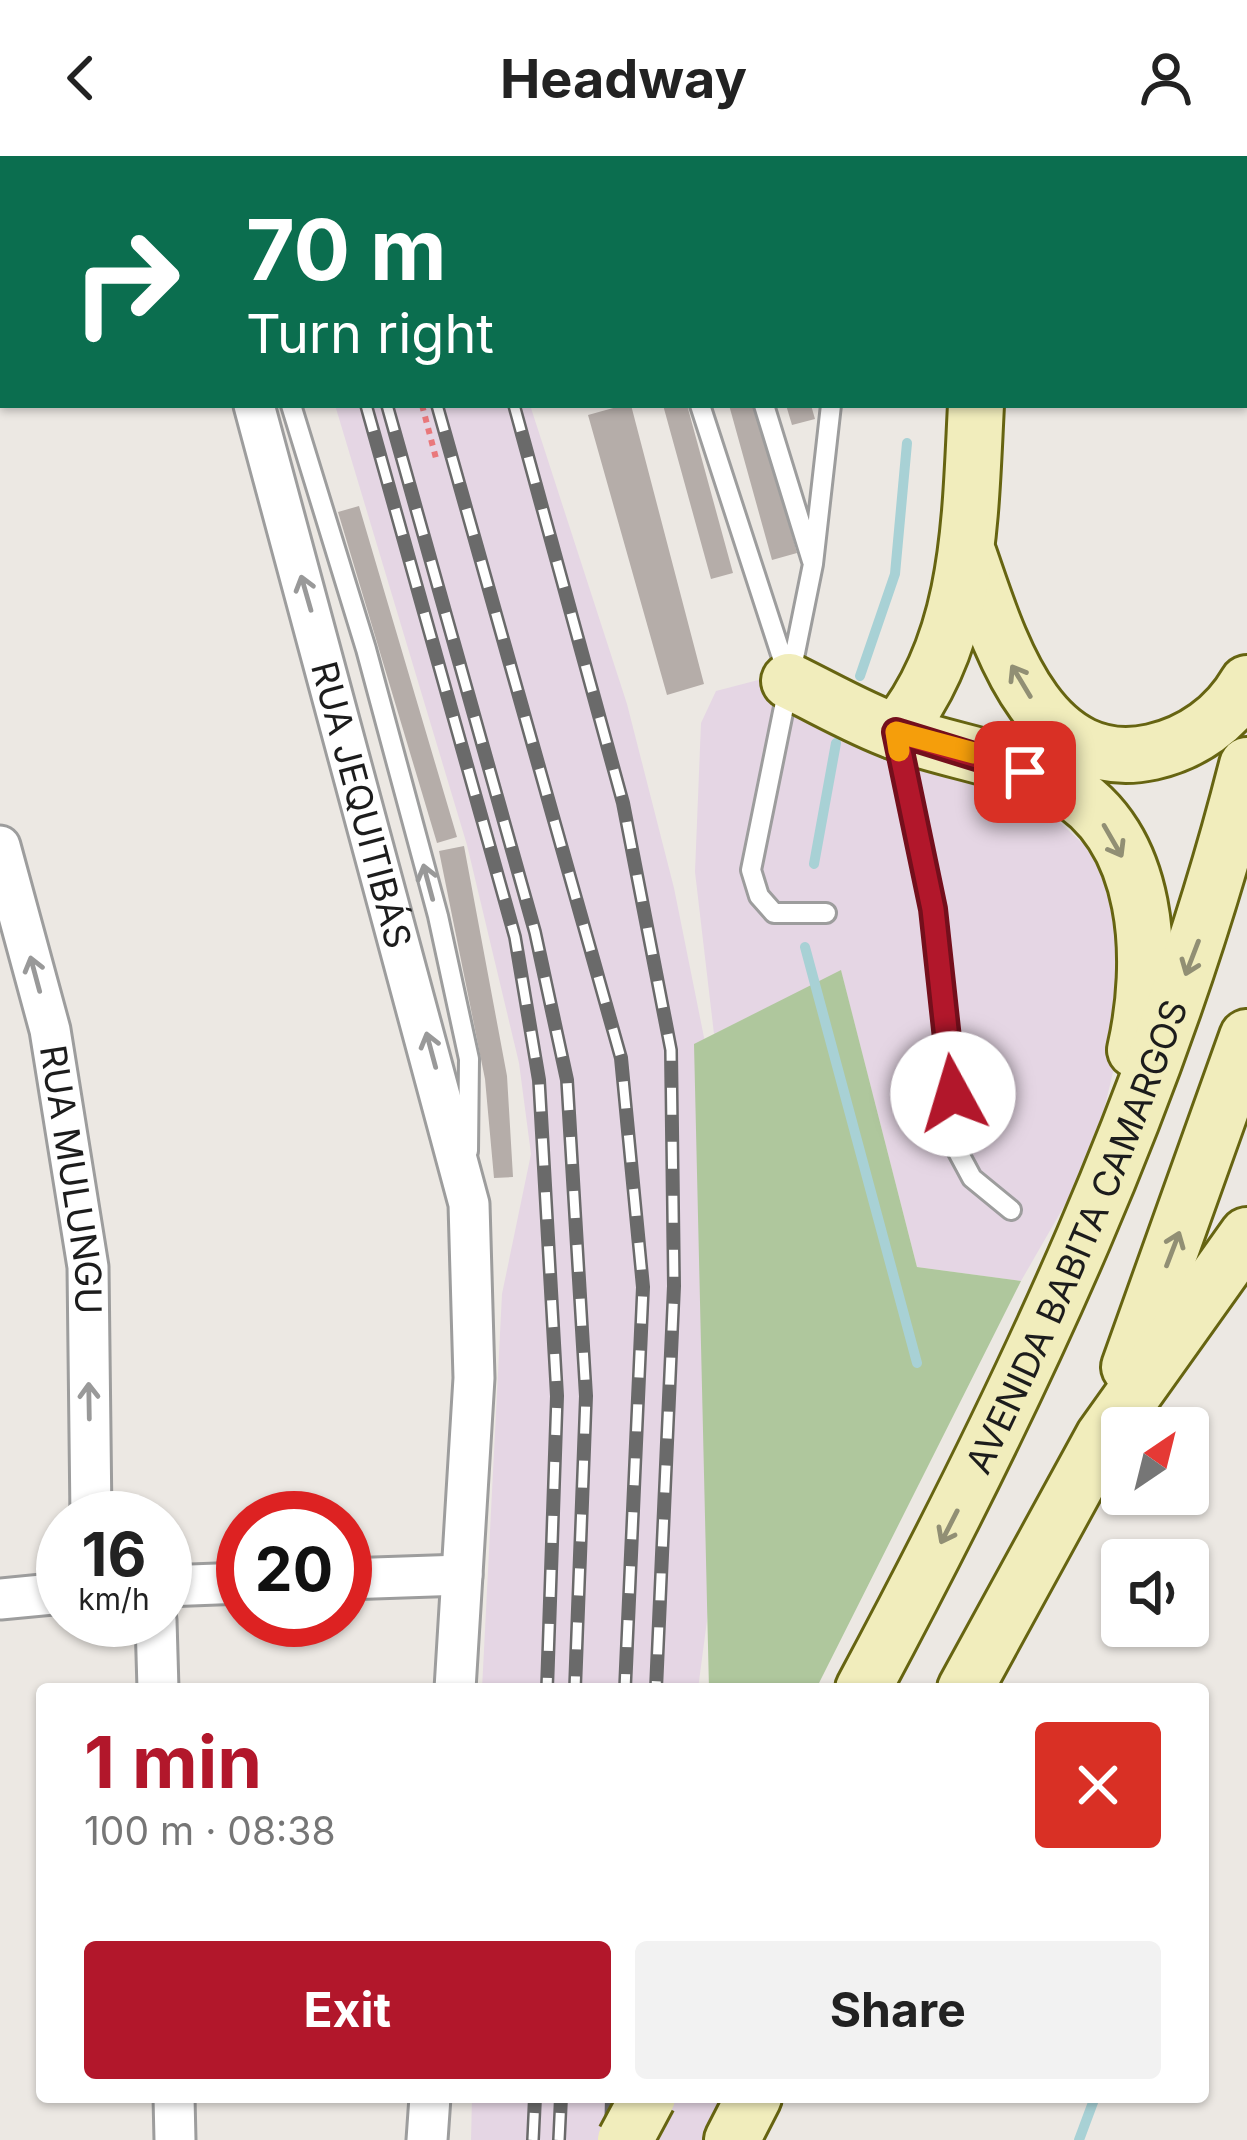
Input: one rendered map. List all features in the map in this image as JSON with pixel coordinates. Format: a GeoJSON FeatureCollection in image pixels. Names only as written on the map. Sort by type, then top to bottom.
{"type":"FeatureCollection","features":[{"type":"Feature","properties":{"kind":"main road"},"geometry":{"type":"LineString","coordinates":[[896,732],[936,675],[969,555],[976,408]]}},
{"type":"Feature","properties":{"kind":"main road"},"geometry":{"type":"LineString","coordinates":[[969,555],[1004,652],[1043,718],[1097,752],[1132,756],[1188,744],[1247,683]]}},
{"type":"Feature","properties":{"kind":"main road"},"geometry":{"type":"LineString","coordinates":[[789,680],[896,732],[986,756],[1064,788],[1109,829],[1143,901],[1144,1014],[1103,1192]]}},
{"type":"Feature","properties":{"kind":"main road","name":"AVENIDA BABITA CAMARGOS"},"geometry":{"type":"LineString","coordinates":[[866,1683],[1015,1399],[1103,1192],[1210,912],[1247,765]]}},
{"type":"Feature","properties":{"kind":"main road"},"geometry":{"type":"LineString","coordinates":[[1114,1407],[1247,1037]]}},
{"type":"Feature","properties":{"kind":"main road"},"geometry":{"type":"LineString","coordinates":[[1124,1407],[1247,1234]]}},
{"type":"Feature","properties":{"kind":"main road"},"geometry":{"type":"LineString","coordinates":[[968,1683],[1101,1440]]}},
{"type":"Feature","properties":{"kind":"main road"},"geometry":{"type":"LineString","coordinates":[[626,2140],[645,2103]]}},
{"type":"Feature","properties":{"kind":"main road"},"geometry":{"type":"LineString","coordinates":[[732,2140],[751,2103]]}},
{"type":"Feature","properties":{"kind":"street","name":"RUA JEQUITIBÁS"},"geometry":{"type":"LineString","coordinates":[[255,408],[470,1204],[474,1378],[454,1683]]}},
{"type":"Feature","properties":{"kind":"street","name":"RUA MULUNGU"},"geometry":{"type":"LineString","coordinates":[[0,846],[50,1030],[88,1267],[91,1491]]}},
{"type":"Feature","properties":{"kind":"street"},"geometry":{"type":"LineString","coordinates":[[372,1579],[462,1575]]}},
{"type":"Feature","properties":{"kind":"street"},"geometry":{"type":"LineString","coordinates":[[0,1599],[36,1596]]}},
{"type":"Feature","properties":{"kind":"street"},"geometry":{"type":"LineString","coordinates":[[157,1647],[158,1683]]}},
{"type":"Feature","properties":{"kind":"street"},"geometry":{"type":"LineString","coordinates":[[174,2103],[175,2140]]}},
{"type":"Feature","properties":{"kind":"street"},"geometry":{"type":"LineString","coordinates":[[427,2140],[430,2103]]}},
{"type":"Feature","properties":{"kind":"lane","name":"RUA JEQUITIBÁS"},"geometry":{"type":"LineString","coordinates":[[292,408],[366,649],[438,916],[470,1059],[470,1204]]}},
{"type":"Feature","properties":{"kind":"lane"},"geometry":{"type":"LineString","coordinates":[[701,408],[789,680]]}},
{"type":"Feature","properties":{"kind":"lane"},"geometry":{"type":"LineString","coordinates":[[765,408],[813,564]]}},
{"type":"Feature","properties":{"kind":"lane"},"geometry":{"type":"LineString","coordinates":[[826,913],[774,914],[759,896],[751,870],[813,564],[827,408]]}},
{"type":"Feature","properties":{"kind":"lane"},"geometry":{"type":"LineString","coordinates":[[896,732],[933,909],[958,1152],[971,1178],[1011,1210]]}},
{"type":"Feature","properties":{"kind":"path"},"geometry":{"type":"LineString","coordinates":[[423,408],[437,462]]}},
{"type":"Feature","properties":{"kind":"shaded area"},"geometry":{"type":"Polygon","coordinates":[[[336,408],[531,408],[627,704],[674,888],[720,1117],[723,1499],[699,1683],[482,1683],[502,1294],[531,1154],[519,1063],[467,845],[336,408]]]}},
{"type":"Feature","properties":{"kind":"shaded area"},"geometry":{"type":"Polygon","coordinates":[[[766,678],[1029,794],[1106,865],[1127,960],[1123,1030],[1104,1110],[1067,1201],[1021,1281],[917,1267],[841,971],[714,1034],[695,872],[701,723],[716,691],[766,678]]]}},
{"type":"Feature","properties":{"kind":"shaded area"},"geometry":{"type":"Polygon","coordinates":[[[472,2103],[720,2103],[725,2140],[471,2140],[472,2103]]]}},
{"type":"Feature","properties":{"kind":"green space"},"geometry":{"type":"Polygon","coordinates":[[[841,970],[917,1267],[1021,1281],[819,1683],[709,1683],[694,1044],[841,970]]]}},
{"type":"Feature","properties":{"kind":"building"},"geometry":{"type":"Polygon","coordinates":[[[632,408],[704,684],[667,695],[588,415],[632,408]]]}},
{"type":"Feature","properties":{"kind":"building"},"geometry":{"type":"Polygon","coordinates":[[[664,408],[688,408],[733,573],[711,579],[664,408]]]}},
{"type":"Feature","properties":{"kind":"building"},"geometry":{"type":"Polygon","coordinates":[[[730,408],[757,408],[797,553],[772,560],[730,408]]]}},
{"type":"Feature","properties":{"kind":"building"},"geometry":{"type":"Polygon","coordinates":[[[787,408],[812,408],[815,419],[792,425],[787,408]]]}},
{"type":"Feature","properties":{"kind":"building"},"geometry":{"type":"Polygon","coordinates":[[[359,506],[457,837],[437,843],[338,512],[359,506]]]}},
{"type":"Feature","properties":{"kind":"building"},"geometry":{"type":"Polygon","coordinates":[[[464,846],[507,1076],[513,1177],[494,1178],[485,1079],[439,851],[464,846]]]}},
{"type":"Feature","properties":{"kind":"waterway"},"geometry":{"type":"LineString","coordinates":[[860,676],[895,574],[907,443]]}},
{"type":"Feature","properties":{"kind":"waterway"},"geometry":{"type":"LineString","coordinates":[[814,864],[836,743]]}},
{"type":"Feature","properties":{"kind":"waterway"},"geometry":{"type":"LineString","coordinates":[[805,947],[917,1363]]}},
{"type":"Feature","properties":{"kind":"waterway"},"geometry":{"type":"LineString","coordinates":[[1079,2140],[1093,2103]]}},
{"type":"Feature","properties":{"kind":"railway"},"geometry":{"type":"LineString","coordinates":[[367,408],[515,937],[539,1080],[557,1396],[547,1683]]}},
{"type":"Feature","properties":{"kind":"railway"},"geometry":{"type":"LineString","coordinates":[[388,408],[535,932],[567,1080],[586,1396],[575,1683]]}},
{"type":"Feature","properties":{"kind":"railway"},"geometry":{"type":"LineString","coordinates":[[438,408],[621,1058],[643,1287],[625,1683]]}},
{"type":"Feature","properties":{"kind":"railway"},"geometry":{"type":"LineString","coordinates":[[515,408],[623,803],[671,1050],[674,1286],[656,1683]]}},
{"type":"Feature","properties":{"kind":"railway"},"geometry":{"type":"LineString","coordinates":[[533,2140],[535,2103]]}},
{"type":"Feature","properties":{"kind":"railway"},"geometry":{"type":"LineString","coordinates":[[559,2140],[561,2103]]}},
{"type":"Feature","properties":{"kind":"railway"},"geometry":{"type":"LineString","coordinates":[[611,2140],[612,2103]]}},
{"type":"Feature","properties":{"kind":"railway"},"geometry":{"type":"LineString","coordinates":[[642,2140],[643,2103]]}},
{"type":"Feature","properties":{"kind":"slow traffic"},"geometry":{"type":"LineString","coordinates":[[899,751],[896,732],[974,753]]}},
{"type":"Feature","properties":{"kind":"route"},"geometry":{"type":"LineString","coordinates":[[953,1094],[933,909],[896,732],[986,756],[1025,772]]}}]}
